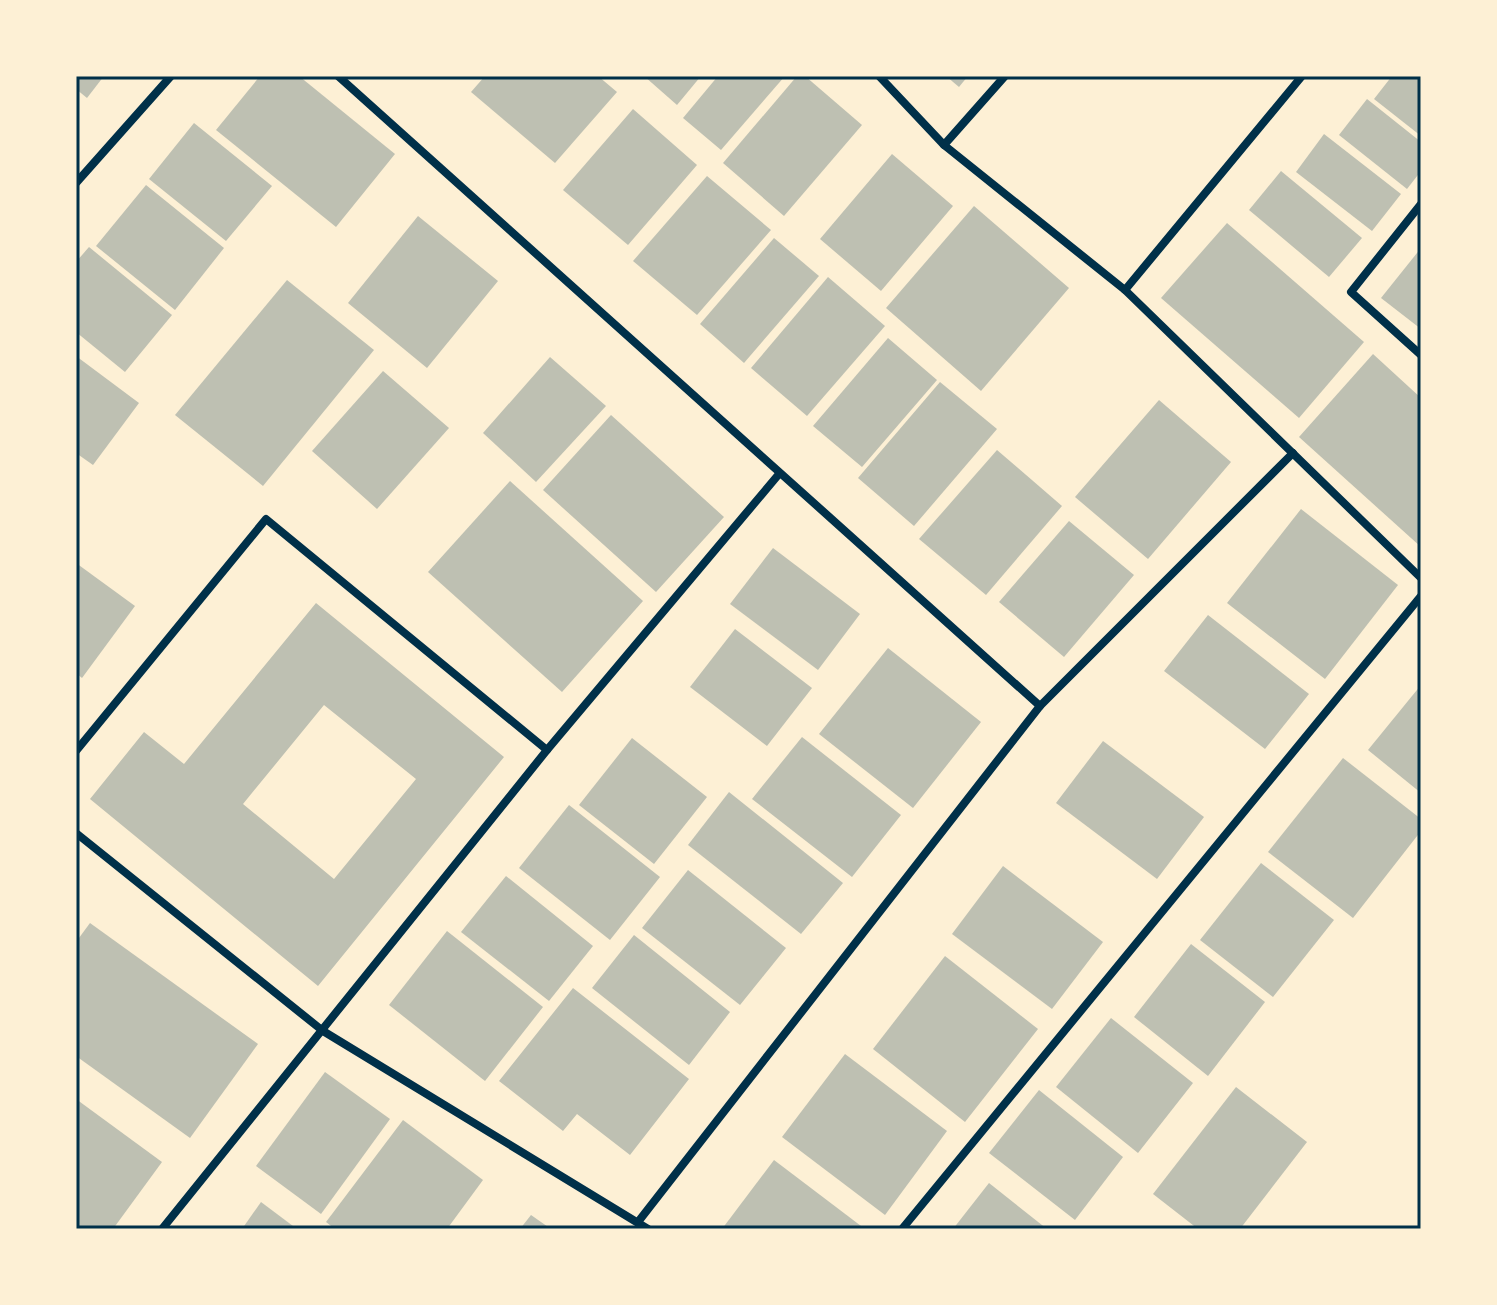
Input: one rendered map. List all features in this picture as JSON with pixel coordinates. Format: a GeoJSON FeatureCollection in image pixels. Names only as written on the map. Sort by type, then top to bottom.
{"type":"FeatureCollection","features":[{"type":"Feature","properties":{"kind":"street"},"geometry":{"type":"LineString","coordinates":[[76,183],[171,76]]}},
{"type":"Feature","properties":{"kind":"street"},"geometry":{"type":"LineString","coordinates":[[338,76],[1040,706]]}},
{"type":"Feature","properties":{"kind":"street"},"geometry":{"type":"LineString","coordinates":[[879,76],[944,145],[1125,290],[1421,578]]}},
{"type":"Feature","properties":{"kind":"street"},"geometry":{"type":"LineString","coordinates":[[944,145],[1005,76]]}},
{"type":"Feature","properties":{"kind":"street"},"geometry":{"type":"LineString","coordinates":[[1125,290],[1302,76]]}},
{"type":"Feature","properties":{"kind":"street"},"geometry":{"type":"LineString","coordinates":[[1421,204],[1351,292],[1421,355]]}},
{"type":"Feature","properties":{"kind":"street"},"geometry":{"type":"LineString","coordinates":[[638,1222],[1040,706],[1293,453]]}},
{"type":"Feature","properties":{"kind":"street"},"geometry":{"type":"LineString","coordinates":[[162,1229],[547,750],[779,474]]}},
{"type":"Feature","properties":{"kind":"street"},"geometry":{"type":"LineString","coordinates":[[76,751],[266,519],[547,750]]}},
{"type":"Feature","properties":{"kind":"street"},"geometry":{"type":"LineString","coordinates":[[902,1229],[1421,596]]}},
{"type":"Feature","properties":{"kind":"street"},"geometry":{"type":"LineString","coordinates":[[76,833],[323,1031],[648,1229]]}},
{"type":"Feature","properties":{"kind":"building"},"geometry":{"type":"Polygon","coordinates":[[[76,76],[104,76],[87,98],[76,89],[76,76]]]}},
{"type":"Feature","properties":{"kind":"building"},"geometry":{"type":"Polygon","coordinates":[[[260,76],[299,76],[395,154],[336,227],[216,130],[260,76]]]}},
{"type":"Feature","properties":{"kind":"building"},"geometry":{"type":"Polygon","coordinates":[[[485,76],[598,76],[617,92],[555,163],[471,92],[485,76]]]}},
{"type":"Feature","properties":{"kind":"building"},"geometry":{"type":"Polygon","coordinates":[[[644,76],[701,76],[677,105],[644,76]]]}},
{"type":"Feature","properties":{"kind":"building"},"geometry":{"type":"Polygon","coordinates":[[[718,76],[785,76],[721,150],[683,118],[718,76]]]}},
{"type":"Feature","properties":{"kind":"building"},"geometry":{"type":"Polygon","coordinates":[[[797,76],[805,76],[862,125],[784,216],[723,163],[797,76]]]}},
{"type":"Feature","properties":{"kind":"building"},"geometry":{"type":"Polygon","coordinates":[[[946,76],[968,76],[959,87],[946,76]]]}},
{"type":"Feature","properties":{"kind":"building"},"geometry":{"type":"Polygon","coordinates":[[[1392,76],[1421,76],[1421,136],[1374,99],[1392,76]]]}},
{"type":"Feature","properties":{"kind":"building"},"geometry":{"type":"Polygon","coordinates":[[[1367,99],[1421,142],[1421,171],[1407,189],[1339,135],[1367,99]]]}},
{"type":"Feature","properties":{"kind":"building"},"geometry":{"type":"Polygon","coordinates":[[[633,109],[697,165],[628,245],[563,190],[633,109]]]}},
{"type":"Feature","properties":{"kind":"building"},"geometry":{"type":"Polygon","coordinates":[[[194,123],[272,186],[226,241],[149,179],[194,123]]]}},
{"type":"Feature","properties":{"kind":"building"},"geometry":{"type":"Polygon","coordinates":[[[1324,134],[1401,194],[1372,231],[1296,172],[1324,134]]]}},
{"type":"Feature","properties":{"kind":"building"},"geometry":{"type":"Polygon","coordinates":[[[892,154],[953,206],[881,291],[820,239],[892,154]]]}},
{"type":"Feature","properties":{"kind":"building"},"geometry":{"type":"Polygon","coordinates":[[[1281,171],[1362,238],[1329,277],[1249,210],[1281,171]]]}},
{"type":"Feature","properties":{"kind":"building"},"geometry":{"type":"Polygon","coordinates":[[[707,176],[771,230],[697,315],[633,261],[707,176]]]}},
{"type":"Feature","properties":{"kind":"building"},"geometry":{"type":"Polygon","coordinates":[[[146,185],[224,248],[175,310],[96,246],[146,185]]]}},
{"type":"Feature","properties":{"kind":"building"},"geometry":{"type":"Polygon","coordinates":[[[974,206],[1069,288],[981,391],[886,308],[974,206]]]}},
{"type":"Feature","properties":{"kind":"building"},"geometry":{"type":"Polygon","coordinates":[[[418,216],[498,281],[427,368],[348,303],[418,216]]]}},
{"type":"Feature","properties":{"kind":"building"},"geometry":{"type":"Polygon","coordinates":[[[1227,223],[1364,342],[1299,418],[1161,298],[1227,223]]]}},
{"type":"Feature","properties":{"kind":"building"},"geometry":{"type":"Polygon","coordinates":[[[774,238],[819,276],[744,363],[700,324],[774,238]]]}},
{"type":"Feature","properties":{"kind":"building"},"geometry":{"type":"Polygon","coordinates":[[[89,247],[172,315],[125,372],[76,332],[76,262],[89,247]]]}},
{"type":"Feature","properties":{"kind":"building"},"geometry":{"type":"Polygon","coordinates":[[[1421,248],[1421,329],[1381,298],[1421,248]]]}},
{"type":"Feature","properties":{"kind":"building"},"geometry":{"type":"Polygon","coordinates":[[[828,277],[885,326],[807,416],[751,368],[828,277]]]}},
{"type":"Feature","properties":{"kind":"building"},"geometry":{"type":"Polygon","coordinates":[[[287,280],[374,350],[263,486],[175,415],[287,280]]]}},
{"type":"Feature","properties":{"kind":"building"},"geometry":{"type":"Polygon","coordinates":[[[888,338],[937,380],[862,467],[813,426],[888,338]]]}},
{"type":"Feature","properties":{"kind":"building"},"geometry":{"type":"Polygon","coordinates":[[[1373,354],[1421,398],[1421,547],[1299,437],[1373,354]]]}},
{"type":"Feature","properties":{"kind":"building"},"geometry":{"type":"Polygon","coordinates":[[[76,356],[139,403],[93,465],[76,453],[76,356]]]}},
{"type":"Feature","properties":{"kind":"building"},"geometry":{"type":"Polygon","coordinates":[[[550,357],[606,406],[536,482],[483,433],[550,357]]]}},
{"type":"Feature","properties":{"kind":"building"},"geometry":{"type":"Polygon","coordinates":[[[383,371],[449,428],[377,509],[312,451],[383,371]]]}},
{"type":"Feature","properties":{"kind":"building"},"geometry":{"type":"Polygon","coordinates":[[[940,382],[997,429],[914,526],[858,478],[940,382]]]}},
{"type":"Feature","properties":{"kind":"building"},"geometry":{"type":"Polygon","coordinates":[[[1159,400],[1231,462],[1148,559],[1075,497],[1159,400]]]}},
{"type":"Feature","properties":{"kind":"building"},"geometry":{"type":"Polygon","coordinates":[[[611,415],[724,517],[656,592],[543,490],[611,415]]]}},
{"type":"Feature","properties":{"kind":"building"},"geometry":{"type":"Polygon","coordinates":[[[997,450],[1062,506],[986,595],[919,539],[997,450]]]}},
{"type":"Feature","properties":{"kind":"building"},"geometry":{"type":"Polygon","coordinates":[[[510,481],[643,601],[562,692],[428,572],[510,481]]]}},
{"type":"Feature","properties":{"kind":"building"},"geometry":{"type":"Polygon","coordinates":[[[1301,509],[1398,585],[1325,679],[1227,603],[1301,509]]]}},
{"type":"Feature","properties":{"kind":"building"},"geometry":{"type":"Polygon","coordinates":[[[1069,521],[1134,575],[1064,657],[999,602],[1069,521]]]}},
{"type":"Feature","properties":{"kind":"building"},"geometry":{"type":"Polygon","coordinates":[[[773,548],[860,614],[818,670],[730,604],[773,548]]]}},
{"type":"Feature","properties":{"kind":"building"},"geometry":{"type":"Polygon","coordinates":[[[76,563],[135,606],[82,678],[76,673],[76,563]]]}},
{"type":"Feature","properties":{"kind":"building"},"geometry":{"type":"Polygon","coordinates":[[[316,603],[504,757],[318,986],[90,799],[144,732],[184,764],[316,603]],[[324,705],[243,804],[334,879],[416,779],[324,705]]]}},
{"type":"Feature","properties":{"kind":"building"},"geometry":{"type":"Polygon","coordinates":[[[1208,615],[1309,694],[1265,749],[1164,671],[1208,615]]]}},
{"type":"Feature","properties":{"kind":"building"},"geometry":{"type":"Polygon","coordinates":[[[735,629],[812,688],[767,746],[690,687],[735,629]]]}},
{"type":"Feature","properties":{"kind":"building"},"geometry":{"type":"Polygon","coordinates":[[[888,648],[981,722],[913,808],[819,734],[888,648]]]}},
{"type":"Feature","properties":{"kind":"building"},"geometry":{"type":"Polygon","coordinates":[[[1421,685],[1421,793],[1368,750],[1421,685]]]}},
{"type":"Feature","properties":{"kind":"building"},"geometry":{"type":"Polygon","coordinates":[[[802,737],[901,815],[852,877],[752,799],[802,737]]]}},
{"type":"Feature","properties":{"kind":"building"},"geometry":{"type":"Polygon","coordinates":[[[632,738],[707,797],[654,864],[579,805],[632,738]]]}},
{"type":"Feature","properties":{"kind":"building"},"geometry":{"type":"Polygon","coordinates":[[[1103,741],[1204,817],[1157,879],[1056,803],[1103,741]]]}},
{"type":"Feature","properties":{"kind":"building"},"geometry":{"type":"Polygon","coordinates":[[[1343,758],[1421,819],[1421,831],[1353,918],[1268,852],[1343,758]]]}},
{"type":"Feature","properties":{"kind":"building"},"geometry":{"type":"Polygon","coordinates":[[[729,792],[843,883],[801,934],[688,845],[729,792]]]}},
{"type":"Feature","properties":{"kind":"building"},"geometry":{"type":"Polygon","coordinates":[[[569,805],[660,877],[610,940],[519,868],[569,805]]]}},
{"type":"Feature","properties":{"kind":"building"},"geometry":{"type":"Polygon","coordinates":[[[1261,863],[1334,920],[1273,997],[1200,940],[1261,863]]]}},
{"type":"Feature","properties":{"kind":"building"},"geometry":{"type":"Polygon","coordinates":[[[1003,866],[1103,942],[1052,1009],[952,934],[1003,866]]]}},
{"type":"Feature","properties":{"kind":"building"},"geometry":{"type":"Polygon","coordinates":[[[688,870],[786,948],[740,1005],[642,928],[688,870]]]}},
{"type":"Feature","properties":{"kind":"building"},"geometry":{"type":"Polygon","coordinates":[[[506,876],[593,946],[549,1001],[461,932],[506,876]]]}},
{"type":"Feature","properties":{"kind":"building"},"geometry":{"type":"Polygon","coordinates":[[[90,923],[258,1044],[190,1138],[76,1056],[76,942],[90,923]]]}},
{"type":"Feature","properties":{"kind":"building"},"geometry":{"type":"Polygon","coordinates":[[[447,931],[543,1007],[485,1081],[389,1005],[447,931]]]}},
{"type":"Feature","properties":{"kind":"building"},"geometry":{"type":"Polygon","coordinates":[[[634,935],[730,1012],[689,1065],[592,988],[634,935]]]}},
{"type":"Feature","properties":{"kind":"building"},"geometry":{"type":"Polygon","coordinates":[[[1191,944],[1265,1002],[1208,1076],[1134,1017],[1191,944]]]}},
{"type":"Feature","properties":{"kind":"building"},"geometry":{"type":"Polygon","coordinates":[[[945,956],[1038,1029],[965,1122],[873,1049],[945,956]]]}},
{"type":"Feature","properties":{"kind":"building"},"geometry":{"type":"Polygon","coordinates":[[[573,988],[689,1079],[630,1155],[577,1114],[563,1131],[499,1081],[573,988]]]}},
{"type":"Feature","properties":{"kind":"building"},"geometry":{"type":"Polygon","coordinates":[[[1111,1018],[1193,1083],[1138,1153],[1056,1087],[1111,1018]]]}},
{"type":"Feature","properties":{"kind":"building"},"geometry":{"type":"Polygon","coordinates":[[[845,1054],[947,1131],[885,1215],[782,1137],[845,1054]]]}},
{"type":"Feature","properties":{"kind":"building"},"geometry":{"type":"Polygon","coordinates":[[[325,1072],[390,1119],[321,1214],[256,1166],[325,1072]]]}},
{"type":"Feature","properties":{"kind":"building"},"geometry":{"type":"Polygon","coordinates":[[[1236,1087],[1307,1142],[1240,1229],[1198,1229],[1153,1194],[1236,1087]]]}},
{"type":"Feature","properties":{"kind":"building"},"geometry":{"type":"Polygon","coordinates":[[[1039,1090],[1123,1157],[1075,1220],[989,1153],[1039,1090]]]}},
{"type":"Feature","properties":{"kind":"building"},"geometry":{"type":"Polygon","coordinates":[[[76,1099],[162,1162],[113,1229],[76,1229],[76,1099]]]}},
{"type":"Feature","properties":{"kind":"building"},"geometry":{"type":"Polygon","coordinates":[[[403,1120],[483,1180],[447,1229],[335,1229],[326,1222],[403,1120]]]}},
{"type":"Feature","properties":{"kind":"building"},"geometry":{"type":"Polygon","coordinates":[[[774,1160],[865,1229],[722,1229],[774,1160]]]}},
{"type":"Feature","properties":{"kind":"building"},"geometry":{"type":"Polygon","coordinates":[[[989,1183],[1047,1229],[953,1229],[989,1183]]]}},
{"type":"Feature","properties":{"kind":"building"},"geometry":{"type":"Polygon","coordinates":[[[261,1202],[297,1229],[242,1229],[261,1202]]]}},
{"type":"Feature","properties":{"kind":"building"},"geometry":{"type":"Polygon","coordinates":[[[531,1215],[551,1229],[520,1229],[531,1215]]]}}]}
